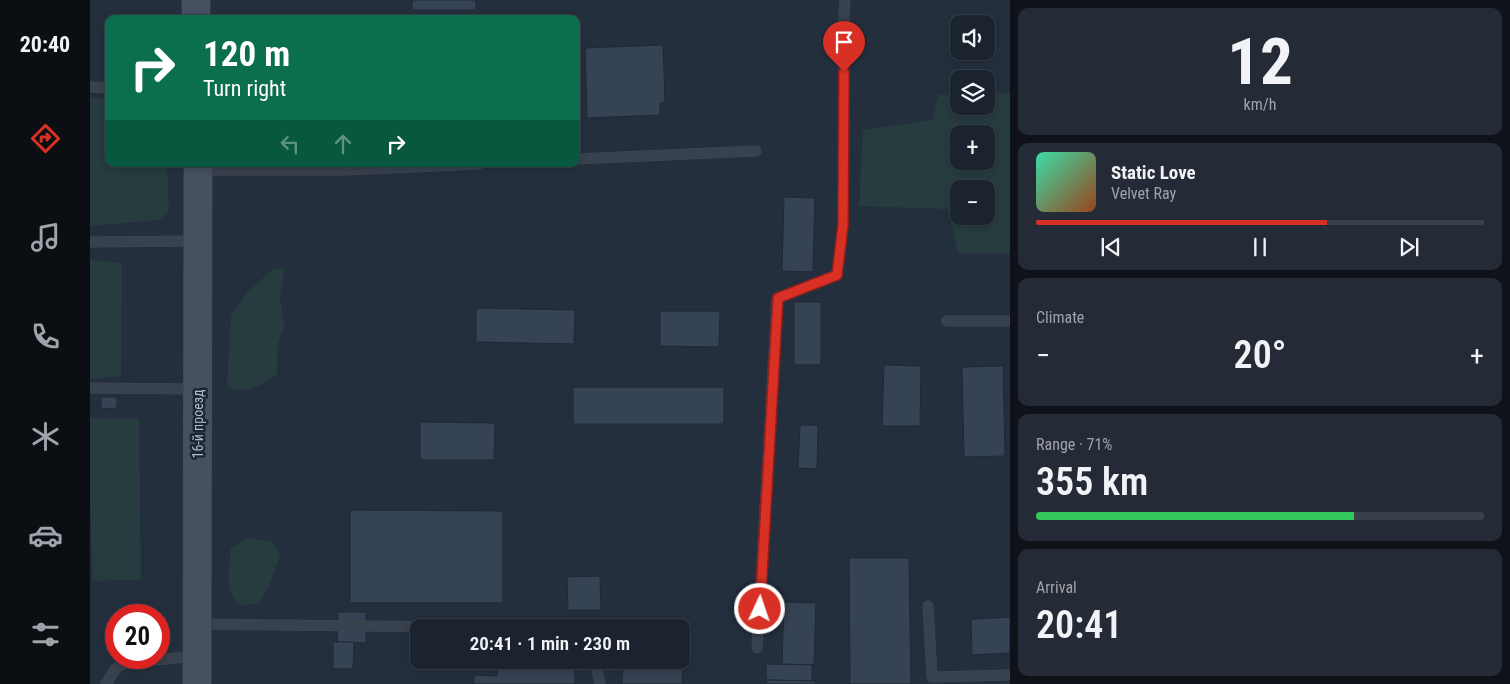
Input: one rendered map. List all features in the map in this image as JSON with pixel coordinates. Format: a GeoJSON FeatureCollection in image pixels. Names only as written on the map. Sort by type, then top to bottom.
{"type":"FeatureCollection","features":[{"type":"Feature","properties":{"kind":"street"},"geometry":{"type":"LineString","coordinates":[[196,0],[196,15]]}},
{"type":"Feature","properties":{"kind":"street","name":"16-й проезд"},"geometry":{"type":"LineString","coordinates":[[197,684],[198,167]]}},
{"type":"Feature","properties":{"kind":"lane"},"geometry":{"type":"LineString","coordinates":[[757,648],[778,298],[837,275],[843,225],[845,0]]}},
{"type":"Feature","properties":{"kind":"lane"},"geometry":{"type":"LineString","coordinates":[[90,87],[105,88]]}},
{"type":"Feature","properties":{"kind":"lane"},"geometry":{"type":"LineString","coordinates":[[580,159],[756,151]]}},
{"type":"Feature","properties":{"kind":"lane"},"geometry":{"type":"LineString","coordinates":[[198,167],[346,170],[413,167]]}},
{"type":"Feature","properties":{"kind":"lane"},"geometry":{"type":"LineString","coordinates":[[90,242],[198,241]]}},
{"type":"Feature","properties":{"kind":"lane"},"geometry":{"type":"LineString","coordinates":[[947,320],[1010,321]]}},
{"type":"Feature","properties":{"kind":"lane"},"geometry":{"type":"LineString","coordinates":[[90,388],[198,389]]}},
{"type":"Feature","properties":{"kind":"lane"},"geometry":{"type":"LineString","coordinates":[[928,606],[932,677],[1010,675]]}},
{"type":"Feature","properties":{"kind":"lane"},"geometry":{"type":"LineString","coordinates":[[197,624],[410,626]]}},
{"type":"Feature","properties":{"kind":"lane"},"geometry":{"type":"LineString","coordinates":[[106,684],[116,668],[125,663],[197,656]]}},
{"type":"Feature","properties":{"kind":"lane"},"geometry":{"type":"LineString","coordinates":[[597,669],[600,684]]}},
{"type":"Feature","properties":{"kind":"green space"},"geometry":{"type":"Polygon","coordinates":[[[1010,93],[1010,254],[958,253],[952,225],[995,225],[995,180],[950,180],[950,218],[948,209],[859,206],[863,130],[932,120],[939,95],[950,95],[950,115],[995,115],[995,94],[1010,93]]]}},
{"type":"Feature","properties":{"kind":"green space"},"geometry":{"type":"Polygon","coordinates":[[[90,98],[105,99],[105,167],[167,167],[169,211],[159,220],[90,226],[90,98]]]}},
{"type":"Feature","properties":{"kind":"green space"},"geometry":{"type":"Polygon","coordinates":[[[90,260],[122,263],[121,376],[90,379],[90,260]]]}},
{"type":"Feature","properties":{"kind":"green space"},"geometry":{"type":"Polygon","coordinates":[[[285,268],[280,296],[284,326],[277,348],[277,374],[260,385],[247,390],[234,389],[227,386],[231,315],[248,292],[273,269],[285,268]]]}},
{"type":"Feature","properties":{"kind":"green space"},"geometry":{"type":"Polygon","coordinates":[[[90,418],[139,419],[141,580],[93,581],[90,503],[90,418]]]}},
{"type":"Feature","properties":{"kind":"green space"},"geometry":{"type":"Polygon","coordinates":[[[249,538],[271,541],[280,555],[270,583],[260,603],[245,605],[240,604],[231,594],[229,570],[231,548],[249,538]]]}},
{"type":"Feature","properties":{"kind":"building"},"geometry":{"type":"Polygon","coordinates":[[[412,0],[476,0],[476,10],[412,10],[412,0]]]}},
{"type":"Feature","properties":{"kind":"building"},"geometry":{"type":"Polygon","coordinates":[[[663,45],[665,102],[660,103],[660,115],[587,118],[585,48],[663,45]]]}},
{"type":"Feature","properties":{"kind":"building"},"geometry":{"type":"Polygon","coordinates":[[[784,197],[815,198],[813,272],[782,271],[784,197]]]}},
{"type":"Feature","properties":{"kind":"building"},"geometry":{"type":"Polygon","coordinates":[[[794,302],[821,302],[821,365],[794,365],[794,302]]]}},
{"type":"Feature","properties":{"kind":"building"},"geometry":{"type":"Polygon","coordinates":[[[476,308],[575,310],[574,344],[476,342],[476,308]]]}},
{"type":"Feature","properties":{"kind":"building"},"geometry":{"type":"Polygon","coordinates":[[[660,311],[720,311],[719,347],[660,346],[660,311]]]}},
{"type":"Feature","properties":{"kind":"building"},"geometry":{"type":"Polygon","coordinates":[[[884,365],[921,366],[920,426],[882,426],[884,365]]]}},
{"type":"Feature","properties":{"kind":"building"},"geometry":{"type":"Polygon","coordinates":[[[1003,366],[1005,456],[964,457],[962,367],[1003,366]]]}},
{"type":"Feature","properties":{"kind":"building"},"geometry":{"type":"Polygon","coordinates":[[[573,387],[724,387],[724,424],[573,424],[573,387]]]}},
{"type":"Feature","properties":{"kind":"building"},"geometry":{"type":"Polygon","coordinates":[[[101,397],[117,397],[117,408],[101,409],[101,397]]]}},
{"type":"Feature","properties":{"kind":"building"},"geometry":{"type":"Polygon","coordinates":[[[420,422],[495,423],[494,460],[420,460],[420,422]]]}},
{"type":"Feature","properties":{"kind":"building"},"geometry":{"type":"Polygon","coordinates":[[[800,425],[818,425],[817,469],[798,468],[800,425]]]}},
{"type":"Feature","properties":{"kind":"building"},"geometry":{"type":"Polygon","coordinates":[[[350,510],[503,511],[503,603],[350,603],[350,510]]]}},
{"type":"Feature","properties":{"kind":"building"},"geometry":{"type":"Polygon","coordinates":[[[849,558],[909,558],[911,684],[850,684],[849,558]]]}},
{"type":"Feature","properties":{"kind":"building"},"geometry":{"type":"Polygon","coordinates":[[[600,576],[601,610],[568,610],[567,577],[600,576]]]}},
{"type":"Feature","properties":{"kind":"building"},"geometry":{"type":"Polygon","coordinates":[[[784,602],[816,603],[814,665],[782,664],[784,602]]]}},
{"type":"Feature","properties":{"kind":"building"},"geometry":{"type":"Polygon","coordinates":[[[338,612],[366,612],[366,643],[337,642],[338,612]]]}},
{"type":"Feature","properties":{"kind":"building"},"geometry":{"type":"Polygon","coordinates":[[[1010,617],[1010,653],[972,655],[971,619],[1010,617]]]}},
{"type":"Feature","properties":{"kind":"building"},"geometry":{"type":"Polygon","coordinates":[[[333,642],[354,642],[353,669],[333,669],[333,642]]]}},
{"type":"Feature","properties":{"kind":"building"},"geometry":{"type":"Polygon","coordinates":[[[766,664],[812,665],[812,681],[766,680],[766,664]]]}},
{"type":"Feature","properties":{"kind":"building"},"geometry":{"type":"Polygon","coordinates":[[[497,669],[575,669],[575,684],[474,684],[474,675],[497,676],[497,669]]]}},
{"type":"Feature","properties":{"kind":"building"},"geometry":{"type":"Polygon","coordinates":[[[623,669],[683,669],[682,684],[622,684],[623,669]]]}},
{"type":"Feature","properties":{"kind":"building"},"geometry":{"type":"Polygon","coordinates":[[[766,680],[815,681],[815,684],[766,684],[766,680]]]}},
{"type":"Feature","properties":{"kind":"route"},"geometry":{"type":"LineString","coordinates":[[760,609],[778,298],[837,275],[843,225],[844,72]]}}]}
